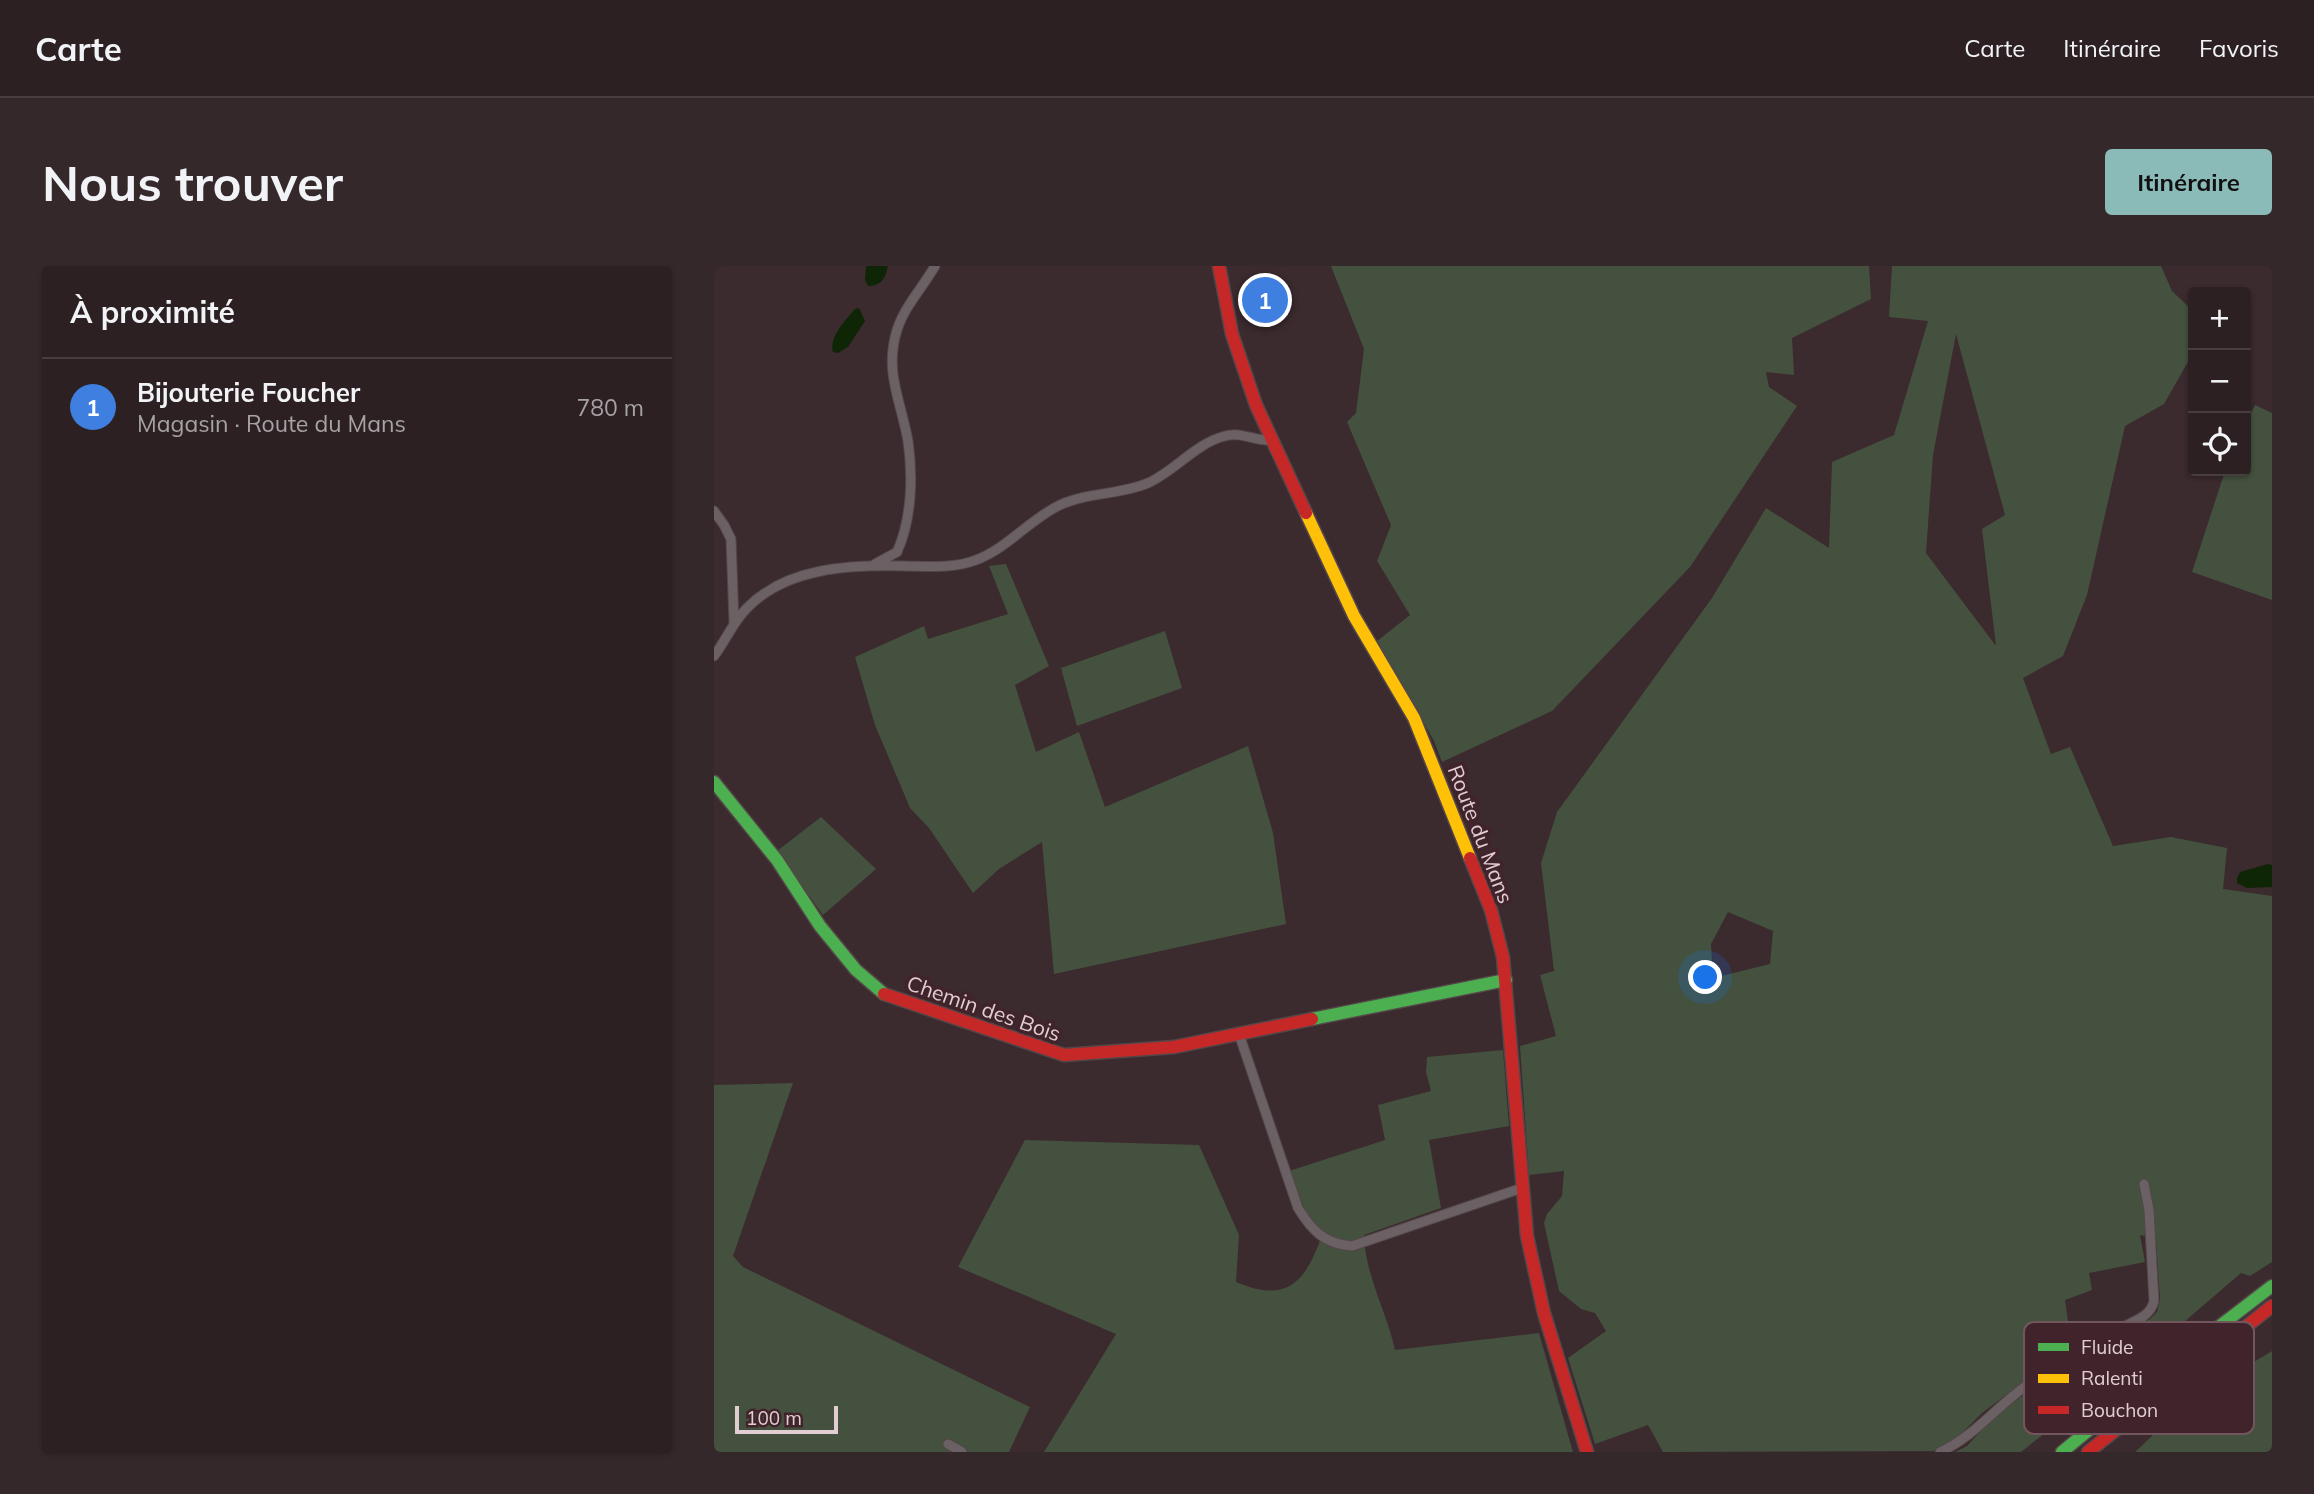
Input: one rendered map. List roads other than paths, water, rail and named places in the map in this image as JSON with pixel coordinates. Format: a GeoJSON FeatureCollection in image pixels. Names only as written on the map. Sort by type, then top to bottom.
{"type":"FeatureCollection","features":[{"type":"Feature","properties":{"kind":"main road","name":"Route du Mans"},"geometry":{"type":"LineString","coordinates":[[1219,266],[1236,347],[1255,405],[1354,616],[1414,718],[1491,909],[1506,980],[1527,1236],[1538,1290],[1587,1452]]}},
{"type":"Feature","properties":{"kind":"main road","name":"Chemin des Bois"},"geometry":{"type":"LineString","coordinates":[[714,782],[777,860],[856,970],[885,994],[1064,1055],[1174,1047],[1506,980]]}},
{"type":"Feature","properties":{"kind":"main road"},"geometry":{"type":"LineString","coordinates":[[2225,1322],[2272,1286]]}},
{"type":"Feature","properties":{"kind":"main road"},"geometry":{"type":"LineString","coordinates":[[2252,1322],[2272,1306]]}},
{"type":"Feature","properties":{"kind":"main road"},"geometry":{"type":"LineString","coordinates":[[2254,1329],[2272,1316]]}},
{"type":"Feature","properties":{"kind":"main road"},"geometry":{"type":"LineString","coordinates":[[2063,1452],[2085,1434]]}},
{"type":"Feature","properties":{"kind":"main road"},"geometry":{"type":"LineString","coordinates":[[2088,1452],[2111,1434]]}},
{"type":"Feature","properties":{"kind":"main road"},"geometry":{"type":"LineString","coordinates":[[2101,1452],[2123,1434]]}},
{"type":"Feature","properties":{"kind":"street"},"geometry":{"type":"LineString","coordinates":[[902,566],[897,552],[905,530],[909,464],[908,442],[892,374],[893,347],[901,319],[935,266]]}},
{"type":"Feature","properties":{"kind":"street"},"geometry":{"type":"LineString","coordinates":[[714,656],[734,622],[750,605],[763,595],[800,577],[838,567],[958,565],[978,560],[1060,505],[1120,492],[1151,481],[1220,437],[1240,435],[1272,440]]}},
{"type":"Feature","properties":{"kind":"street"},"geometry":{"type":"LineString","coordinates":[[714,511],[731,540],[734,622]]}},
{"type":"Feature","properties":{"kind":"street"},"geometry":{"type":"LineString","coordinates":[[873,565],[897,552]]}},
{"type":"Feature","properties":{"kind":"street"},"geometry":{"type":"LineString","coordinates":[[1238,1034],[1298,1208],[1309,1226],[1321,1238],[1337,1245],[1352,1246],[1522,1188]]}},
{"type":"Feature","properties":{"kind":"street"},"geometry":{"type":"LineString","coordinates":[[2133,1322],[2152,1310],[2154,1301],[2149,1210],[2144,1184]]}},
{"type":"Feature","properties":{"kind":"street"},"geometry":{"type":"LineString","coordinates":[[1940,1452],[1958,1444],[1989,1415],[2024,1388]]}},
{"type":"Feature","properties":{"kind":"street"},"geometry":{"type":"LineString","coordinates":[[948,1444],[962,1452]]}},
{"type":"Feature","properties":{"kind":"place","name":"Bijouterie Foucher"},"geometry":{"type":"Point","coordinates":[1265,300]}}]}
